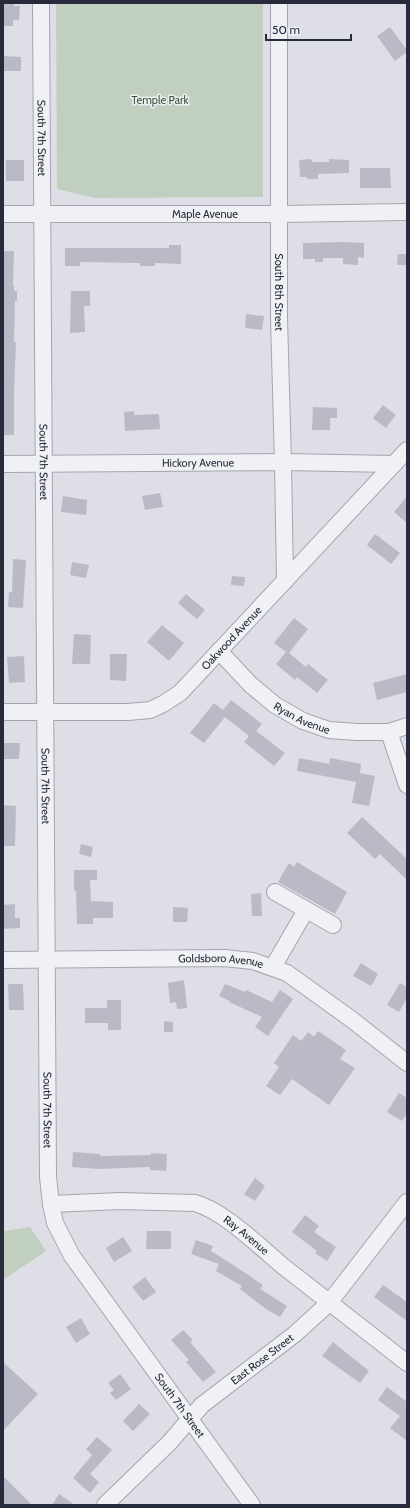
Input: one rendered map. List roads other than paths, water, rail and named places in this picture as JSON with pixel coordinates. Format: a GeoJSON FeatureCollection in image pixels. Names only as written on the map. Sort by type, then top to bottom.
{"type":"FeatureCollection","features":[{"type":"Feature","properties":{"kind":"street","name":"South 7th Street"},"geometry":{"type":"LineString","coordinates":[[41,3],[45,464],[48,1177],[51,1204],[55,1223],[72,1256],[252,1505]]}},
{"type":"Feature","properties":{"kind":"street","name":"South 8th Street"},"geometry":{"type":"LineString","coordinates":[[279,3],[279,318],[285,581]]}},
{"type":"Feature","properties":{"kind":"street","name":"Maple Avenue"},"geometry":{"type":"LineString","coordinates":[[3,214],[278,214],[407,212]]}},
{"type":"Feature","properties":{"kind":"street","name":"Oakwood Avenue"},"geometry":{"type":"LineString","coordinates":[[3,712],[128,712],[150,710],[180,693],[407,450]]}},
{"type":"Feature","properties":{"kind":"street","name":"Hickory Avenue"},"geometry":{"type":"LineString","coordinates":[[3,464],[110,462],[283,462],[394,464]]}},
{"type":"Feature","properties":{"kind":"street","name":"Ryan Avenue"},"geometry":{"type":"LineString","coordinates":[[219,651],[251,685],[275,704],[303,721],[329,730],[357,732],[389,732],[407,726]]}},
{"type":"Feature","properties":{"kind":"street"},"geometry":{"type":"LineString","coordinates":[[389,732],[407,786]]}},
{"type":"Feature","properties":{"kind":"street"},"geometry":{"type":"LineString","coordinates":[[275,892],[333,925]]}},
{"type":"Feature","properties":{"kind":"street"},"geometry":{"type":"LineString","coordinates":[[273,967],[306,910]]}},
{"type":"Feature","properties":{"kind":"street","name":"Goldsboro Avenue"},"geometry":{"type":"LineString","coordinates":[[3,960],[224,958],[253,961],[287,973],[407,1063]]}},
{"type":"Feature","properties":{"kind":"street","name":"Ray Avenue"},"geometry":{"type":"LineString","coordinates":[[51,1204],[120,1201],[195,1203],[205,1206],[236,1228],[329,1303],[407,1363]]}},
{"type":"Feature","properties":{"kind":"street","name":"East Rose Street"},"geometry":{"type":"LineString","coordinates":[[105,1505],[169,1443],[202,1405],[295,1334],[329,1303],[407,1202]]}},
{"type":"Feature","properties":{"kind":"park label","name":"Temple Park"},"geometry":{"type":"Point","coordinates":[160,100]}}]}
